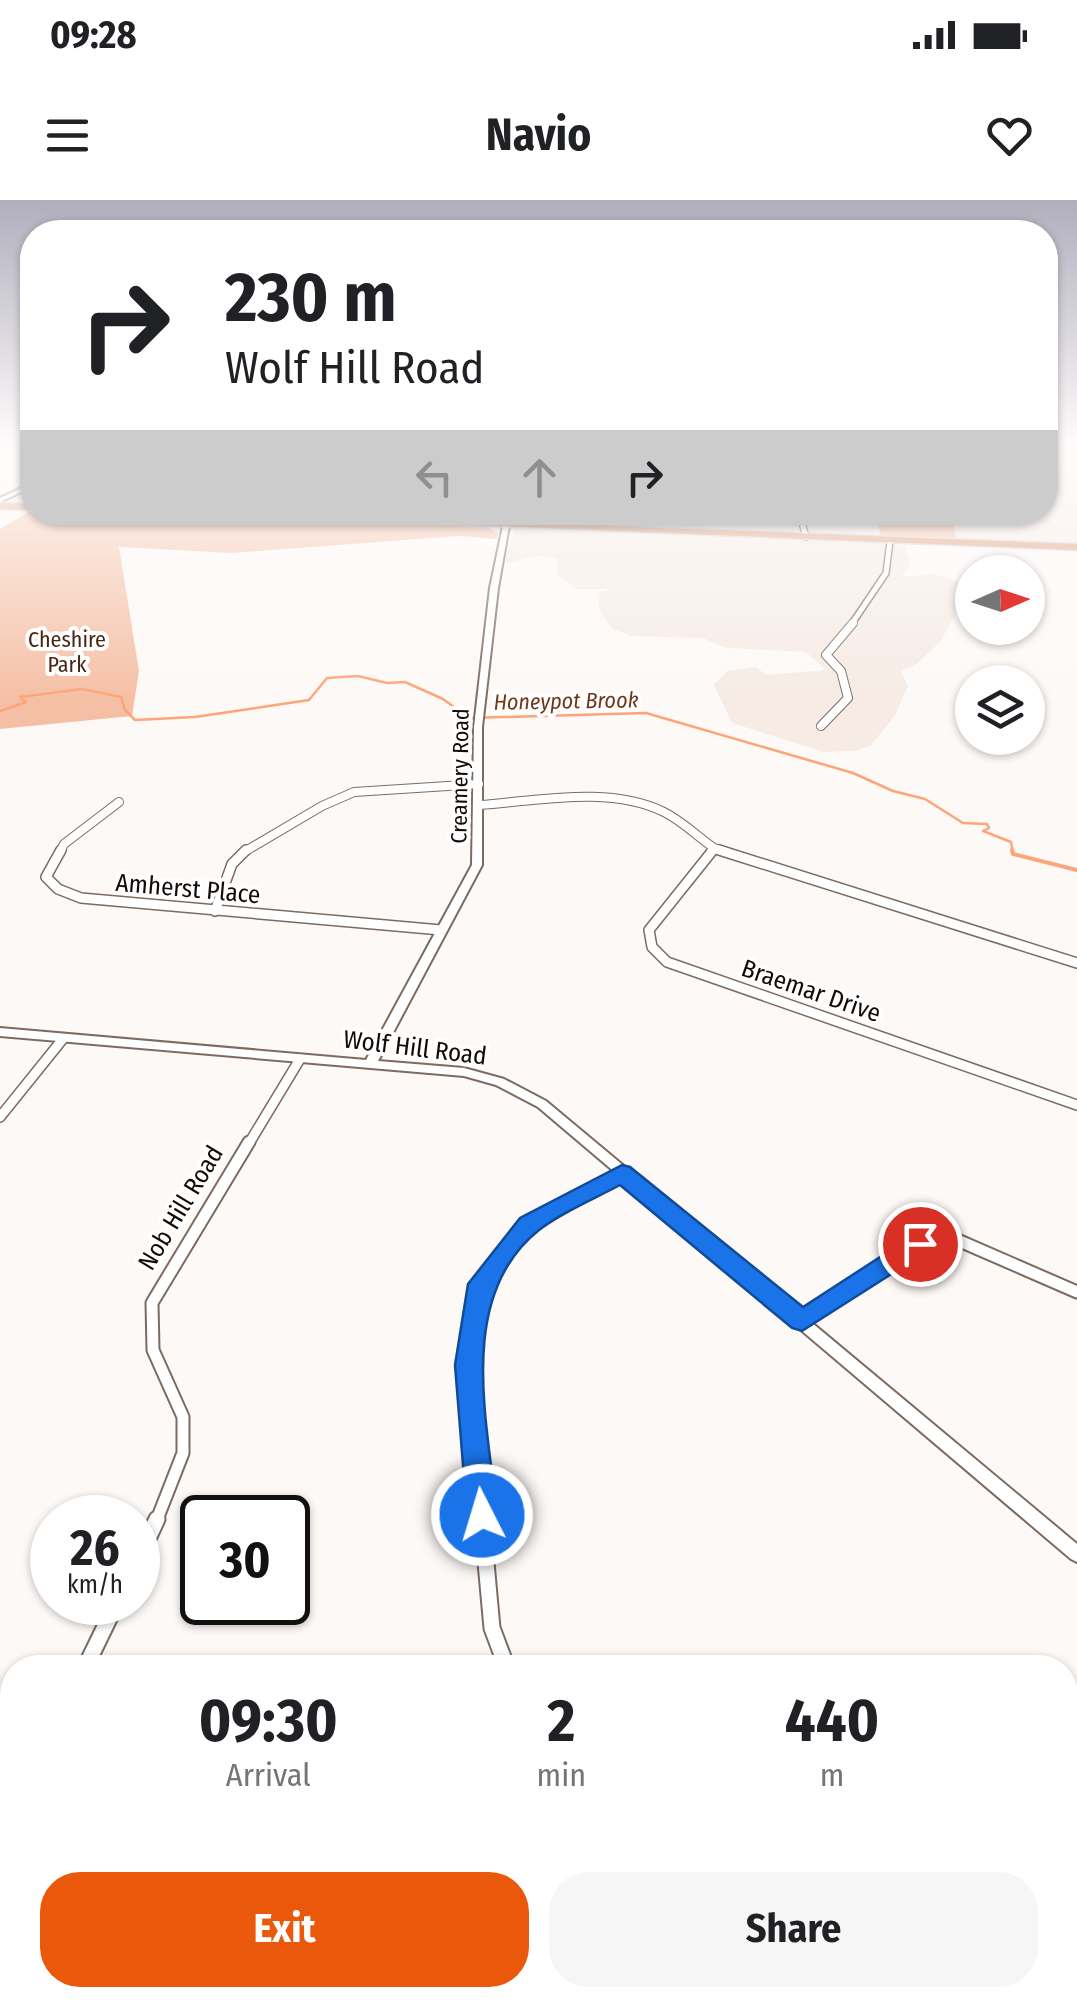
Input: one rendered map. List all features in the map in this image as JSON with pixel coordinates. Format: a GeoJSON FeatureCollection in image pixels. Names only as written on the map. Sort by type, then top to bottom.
{"type":"FeatureCollection","features":[{"type":"Feature","properties":{"kind":"highway"},"geometry":{"type":"LineString","coordinates":[[650,531],[1077,548]]}},
{"type":"Feature","properties":{"kind":"street","name":"Creamery Road"},"geometry":{"type":"LineString","coordinates":[[371,1062],[477,865],[480,718],[494,588],[505,531]]}},
{"type":"Feature","properties":{"kind":"street"},"geometry":{"type":"LineString","coordinates":[[804,531],[806,537]]}},
{"type":"Feature","properties":{"kind":"street"},"geometry":{"type":"LineString","coordinates":[[821,726],[848,698],[841,671],[826,655],[886,578],[892,558],[890,541]]}},
{"type":"Feature","properties":{"kind":"street"},"geometry":{"type":"LineString","coordinates":[[215,911],[232,864],[239,856],[322,806],[354,792],[479,784]]}},
{"type":"Feature","properties":{"kind":"street"},"geometry":{"type":"LineString","coordinates":[[480,805],[606,799],[634,802],[661,810],[714,848],[1077,963]]}},
{"type":"Feature","properties":{"kind":"street","name":"Amherst Place"},"geometry":{"type":"LineString","coordinates":[[119,802],[64,844],[46,877],[53,888],[79,899],[107,903],[441,930]]}},
{"type":"Feature","properties":{"kind":"street","name":"Braemar Drive"},"geometry":{"type":"LineString","coordinates":[[714,848],[649,930],[652,946],[667,962],[1077,1104]]}},
{"type":"Feature","properties":{"kind":"street","name":"Wolf Hill Road"},"geometry":{"type":"LineString","coordinates":[[0,1032],[371,1062],[464,1072],[500,1082],[542,1104],[1077,1554]]}},
{"type":"Feature","properties":{"kind":"street"},"geometry":{"type":"LineString","coordinates":[[0,1117],[62,1040]]}},
{"type":"Feature","properties":{"kind":"street","name":"Nob Hill Road"},"geometry":{"type":"LineString","coordinates":[[160,1515],[172,1491],[182,1453],[183,1417],[153,1350],[152,1303],[300,1059]]}},
{"type":"Feature","properties":{"kind":"street"},"geometry":{"type":"LineString","coordinates":[[502,1655],[492,1628],[469,1365],[481,1284],[529,1224],[622,1173]]}},
{"type":"Feature","properties":{"kind":"street"},"geometry":{"type":"LineString","coordinates":[[802,1321],[939,1232],[1077,1292]]}},
{"type":"Feature","properties":{"kind":"street"},"geometry":{"type":"LineString","coordinates":[[91,1655],[106,1625]]}},
{"type":"Feature","properties":{"kind":"shaded area"},"geometry":{"type":"Polygon","coordinates":[[[515,531],[1077,531],[1077,545],[886,539],[905,548],[910,563],[901,577],[933,574],[955,581],[955,616],[940,642],[914,666],[901,671],[908,686],[894,717],[870,746],[854,751],[824,752],[732,723],[714,685],[727,671],[755,667],[767,675],[826,670],[806,652],[727,648],[703,638],[631,636],[612,628],[600,612],[598,594],[611,589],[576,589],[558,574],[558,558],[535,556],[504,564],[515,531]]]}},
{"type":"Feature","properties":{"kind":"green space","name":"Cheshire Park"},"geometry":{"type":"Polygon","coordinates":[[[0,531],[498,533],[497,539],[460,536],[232,553],[119,547],[139,671],[132,716],[0,729],[0,531]]]}},
{"type":"Feature","properties":{"kind":"green space"},"geometry":{"type":"Polygon","coordinates":[[[880,531],[955,531],[957,540],[882,537],[880,531]]]}},
{"type":"Feature","properties":{"kind":"waterway","name":"Honeypot Brook"},"geometry":{"type":"LineString","coordinates":[[0,711],[26,702],[20,697],[82,689],[121,697],[125,710],[135,720],[195,717],[309,700],[327,678],[358,676],[387,683],[405,682],[443,699],[469,718],[646,713],[853,773],[893,791],[925,799],[963,823],[987,824],[989,828],[983,831],[1011,842],[1013,852]]}},
{"type":"Feature","properties":{"kind":"waterway","name":"Honeypot Brook"},"geometry":{"type":"LineString","coordinates":[[1012,850],[1013,854],[1077,870]]}},
{"type":"Feature","properties":{"kind":"route"},"geometry":{"type":"LineString","coordinates":[[482,1515],[469,1365],[481,1284],[529,1224],[622,1173],[802,1321],[920,1244]]}}]}
